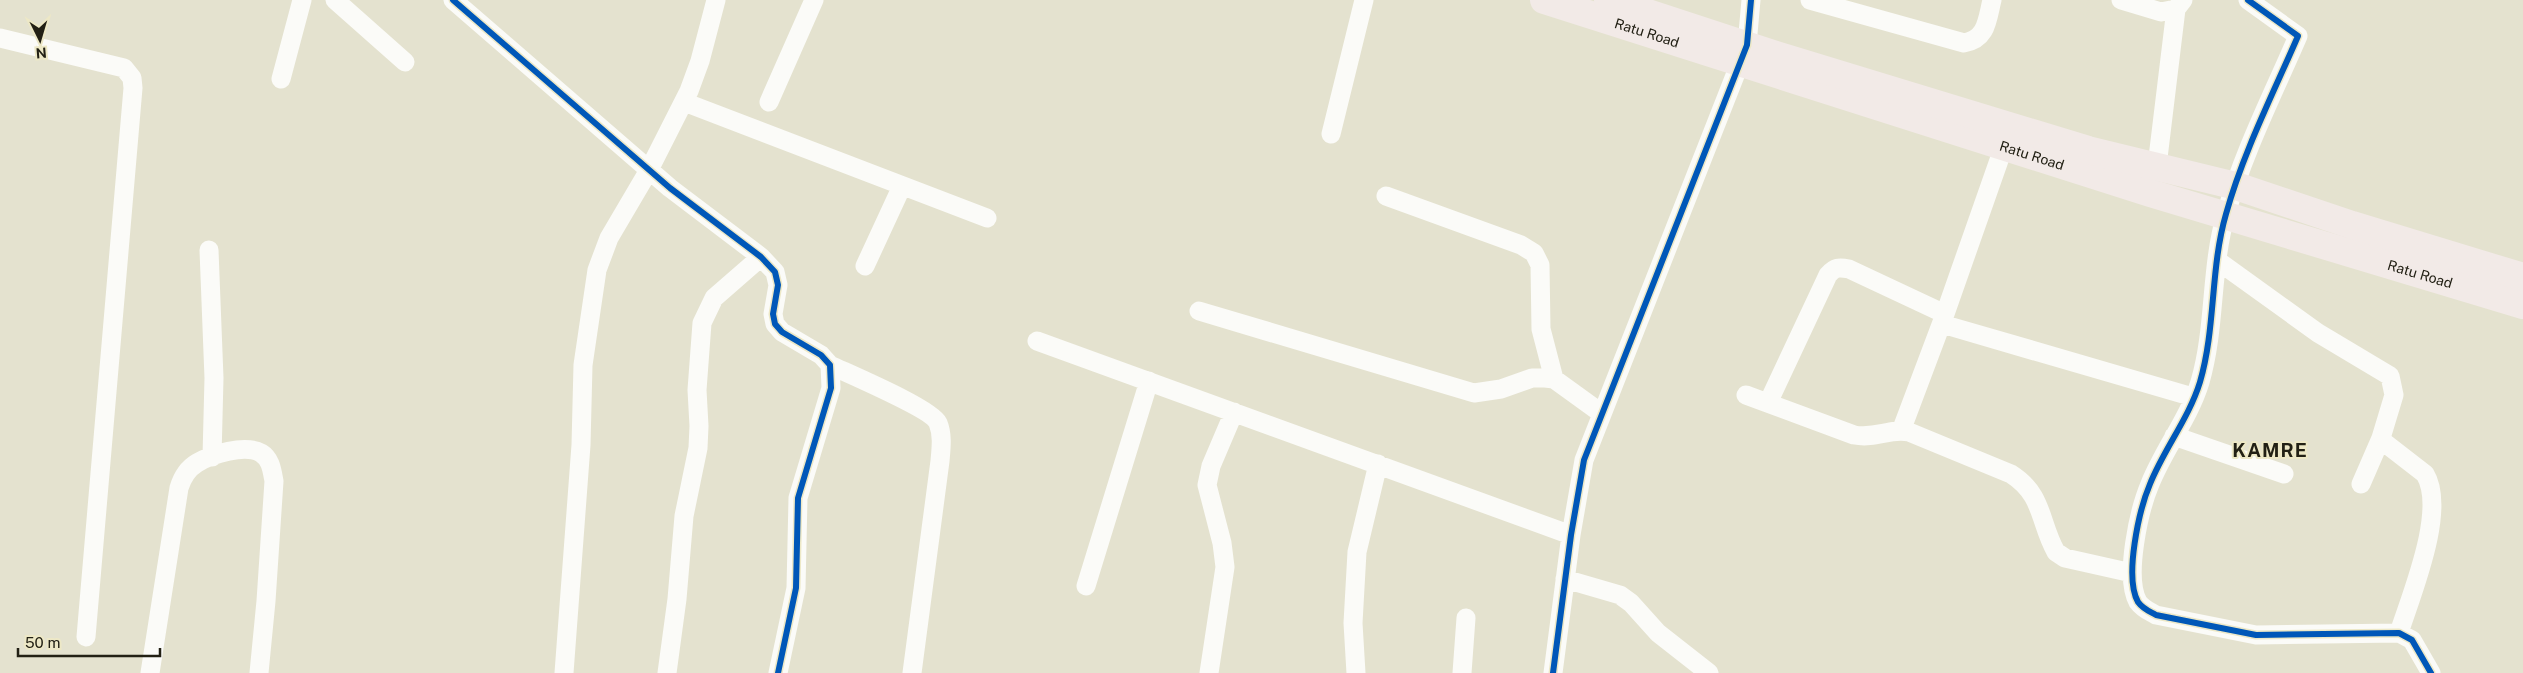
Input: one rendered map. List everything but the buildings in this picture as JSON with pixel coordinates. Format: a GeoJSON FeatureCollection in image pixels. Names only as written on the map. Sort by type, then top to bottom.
{"type":"FeatureCollection","features":[{"type":"Feature","properties":{"kind":"main road","name":"Ratu Road"},"geometry":{"type":"LineString","coordinates":[[1544,0],[2088,150],[2236,186],[2352,225],[2523,276]]}},
{"type":"Feature","properties":{"kind":"main road","name":"Ratu Road"},"geometry":{"type":"LineString","coordinates":[[1608,0],[1743,54],[2004,146],[2150,194],[2226,215],[2523,305]]}},
{"type":"Feature","properties":{"kind":"street"},"geometry":{"type":"LineString","coordinates":[[281,79],[302,0]]}},
{"type":"Feature","properties":{"kind":"street"},"geometry":{"type":"LineString","coordinates":[[335,0],[405,62]]}},
{"type":"Feature","properties":{"kind":"street"},"geometry":{"type":"LineString","coordinates":[[453,0],[649,170],[761,257],[775,272],[778,285],[773,314],[775,324],[782,332],[821,354],[830,365],[924,410],[937,421],[941,436],[940,461],[912,673]]}},
{"type":"Feature","properties":{"kind":"street"},"geometry":{"type":"LineString","coordinates":[[564,673],[582,445],[583,366],[597,270],[608,238],[649,170],[684,102],[700,61],[716,0]]}},
{"type":"Feature","properties":{"kind":"street"},"geometry":{"type":"LineString","coordinates":[[769,102],[814,0]]}},
{"type":"Feature","properties":{"kind":"street"},"geometry":{"type":"LineString","coordinates":[[1331,134],[1364,0]]}},
{"type":"Feature","properties":{"kind":"street"},"geometry":{"type":"LineString","coordinates":[[1553,673],[1571,535],[1584,460],[1743,54],[1751,0]]}},
{"type":"Feature","properties":{"kind":"street"},"geometry":{"type":"LineString","coordinates":[[1810,0],[1964,43],[1975,41],[1982,34],[1992,0]]}},
{"type":"Feature","properties":{"kind":"street"},"geometry":{"type":"LineString","coordinates":[[2121,0],[2161,12],[2179,5],[2156,166]]}},
{"type":"Feature","properties":{"kind":"street"},"geometry":{"type":"LineString","coordinates":[[2248,0],[2298,36],[2262,119],[2226,215],[2218,261],[2208,348],[2193,397],[2150,484],[2143,506],[2132,574],[2135,593],[2144,609],[2156,614],[2256,635],[2398,633],[2412,640],[2431,673]]}},
{"type":"Feature","properties":{"kind":"street"},"geometry":{"type":"LineString","coordinates":[[0,38],[110,63],[124,68],[132,78],[133,83],[86,637]]}},
{"type":"Feature","properties":{"kind":"street"},"geometry":{"type":"LineString","coordinates":[[684,102],[987,218]]}},
{"type":"Feature","properties":{"kind":"street"},"geometry":{"type":"LineString","coordinates":[[1901,431],[1944,319],[2004,146]]}},
{"type":"Feature","properties":{"kind":"street"},"geometry":{"type":"LineString","coordinates":[[865,266],[902,186]]}},
{"type":"Feature","properties":{"kind":"street"},"geometry":{"type":"LineString","coordinates":[[1386,196],[1522,245],[1534,253],[1540,265],[1541,329],[1554,379]]}},
{"type":"Feature","properties":{"kind":"street"},"geometry":{"type":"LineString","coordinates":[[209,250],[214,378],[212,457]]}},
{"type":"Feature","properties":{"kind":"street"},"geometry":{"type":"LineString","coordinates":[[667,673],[677,599],[684,516],[698,448],[697,390],[702,323],[714,298],[761,257]]}},
{"type":"Feature","properties":{"kind":"street"},"geometry":{"type":"LineString","coordinates":[[2218,261],[2318,333],[2390,376],[2394,395],[2381,438],[2361,484]]}},
{"type":"Feature","properties":{"kind":"street"},"geometry":{"type":"LineString","coordinates":[[1768,403],[1828,275],[1834,269],[1840,267],[1849,269],[1944,319],[2193,397]]}},
{"type":"Feature","properties":{"kind":"street"},"geometry":{"type":"LineString","coordinates":[[1199,311],[1474,393],[1501,389],[1532,378],[1554,379],[1601,413]]}},
{"type":"Feature","properties":{"kind":"street"},"geometry":{"type":"LineString","coordinates":[[1037,341],[1571,535]]}},
{"type":"Feature","properties":{"kind":"street"},"geometry":{"type":"LineString","coordinates":[[778,673],[796,588],[798,498],[831,388],[830,365]]}},
{"type":"Feature","properties":{"kind":"street"},"geometry":{"type":"LineString","coordinates":[[1086,586],[1149,382]]}},
{"type":"Feature","properties":{"kind":"street"},"geometry":{"type":"LineString","coordinates":[[1746,395],[1854,435],[1868,438],[1901,431],[2011,474],[2026,484],[2033,492],[2056,552],[2065,558],[2132,574]]}},
{"type":"Feature","properties":{"kind":"street"},"geometry":{"type":"LineString","coordinates":[[1209,673],[1225,567],[1222,543],[1207,485],[1211,466],[1234,412]]}},
{"type":"Feature","properties":{"kind":"street"},"geometry":{"type":"LineString","coordinates":[[2174,436],[2284,474]]}},
{"type":"Feature","properties":{"kind":"street"},"geometry":{"type":"LineString","coordinates":[[2381,438],[2425,474],[2430,482],[2432,498],[2429,536],[2398,633]]}},
{"type":"Feature","properties":{"kind":"street"},"geometry":{"type":"LineString","coordinates":[[150,673],[179,488],[183,476],[196,464],[212,457],[222,453],[246,450],[261,453],[270,463],[274,481],[259,673]]}},
{"type":"Feature","properties":{"kind":"street"},"geometry":{"type":"LineString","coordinates":[[1356,673],[1353,623],[1357,552],[1378,464]]}},
{"type":"Feature","properties":{"kind":"street"},"geometry":{"type":"LineString","coordinates":[[1565,578],[1620,595],[1631,603],[1658,633],[1709,673]]}},
{"type":"Feature","properties":{"kind":"street"},"geometry":{"type":"LineString","coordinates":[[1462,673],[1466,618]]}},
{"type":"Feature","properties":{"kind":"cycle path"},"geometry":{"type":"LineString","coordinates":[[453,0],[670,188],[761,257],[775,272],[778,285],[773,314],[775,324],[782,332],[821,355],[830,365],[831,388],[798,498],[796,588],[778,673]]}},
{"type":"Feature","properties":{"kind":"cycle path"},"geometry":{"type":"LineString","coordinates":[[1553,673],[1571,535],[1584,460],[1747,45],[1751,0]]}},
{"type":"Feature","properties":{"kind":"cycle path"},"geometry":{"type":"LineString","coordinates":[[2248,0],[2298,36],[2250,146],[2226,214],[2217,256],[2209,340],[2200,382],[2190,408],[2156,471],[2146,496],[2135,543],[2132,577],[2134,591],[2138,602],[2146,610],[2156,615],[2256,635],[2399,633],[2412,640],[2431,673]]}},
{"type":"Feature","properties":{"kind":"district","name":"KAMRE"},"geometry":{"type":"Point","coordinates":[2270,450]}}]}
